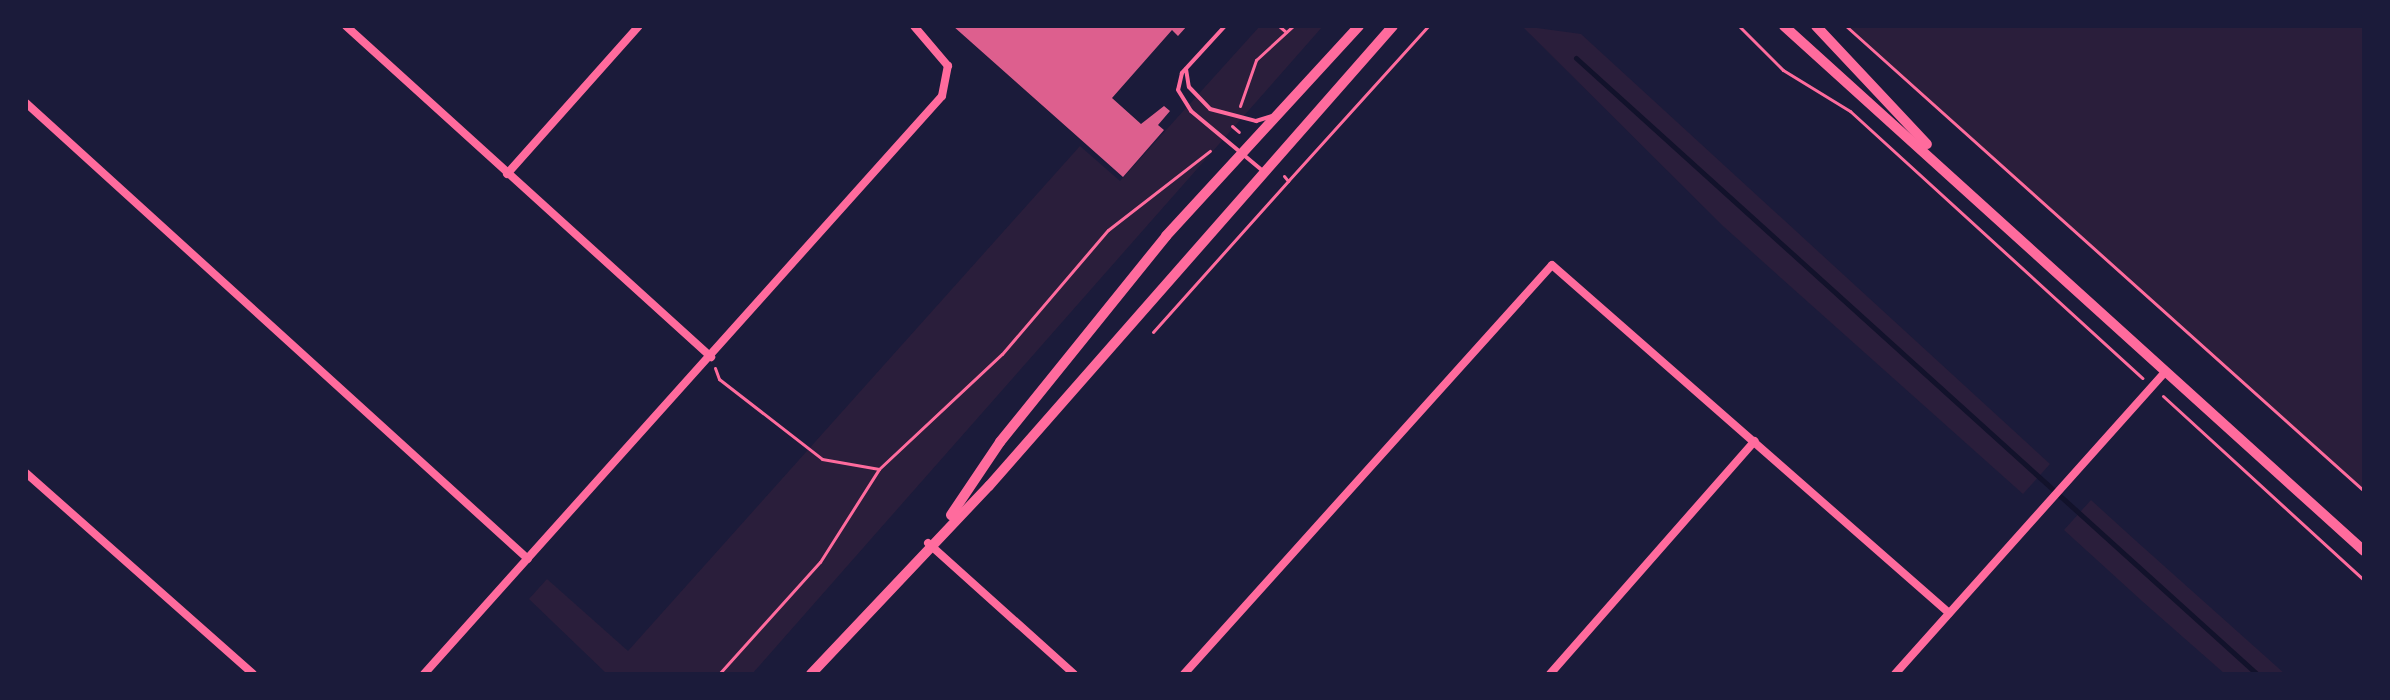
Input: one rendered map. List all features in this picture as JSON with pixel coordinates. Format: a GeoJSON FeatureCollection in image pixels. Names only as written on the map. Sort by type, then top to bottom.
{"type":"FeatureCollection","features":[{"type":"Feature","properties":{"kind":"street"},"geometry":{"type":"LineString","coordinates":[[346,26],[711,357]]}},
{"type":"Feature","properties":{"kind":"street"},"geometry":{"type":"LineString","coordinates":[[507,174],[639,26]]}},
{"type":"Feature","properties":{"kind":"street"},"geometry":{"type":"LineString","coordinates":[[424,674],[929,113],[951,77],[940,51],[914,26]]}},
{"type":"Feature","properties":{"kind":"street"},"geometry":{"type":"LineString","coordinates":[[946,524],[1072,349],[1241,153],[1283,112],[1359,26]]}},
{"type":"Feature","properties":{"kind":"street"},"geometry":{"type":"LineString","coordinates":[[811,674],[928,543],[989,486],[1393,26]]}},
{"type":"Feature","properties":{"kind":"street"},"geometry":{"type":"LineString","coordinates":[[1784,26],[1946,166],[2165,372],[2364,551]]}},
{"type":"Feature","properties":{"kind":"street"},"geometry":{"type":"LineString","coordinates":[[1816,26],[1946,166]]}},
{"type":"Feature","properties":{"kind":"street"},"geometry":{"type":"LineString","coordinates":[[26,103],[528,559]]}},
{"type":"Feature","properties":{"kind":"street"},"geometry":{"type":"LineString","coordinates":[[1184,674],[1552,265],[1949,613]]}},
{"type":"Feature","properties":{"kind":"street"},"geometry":{"type":"LineString","coordinates":[[1895,674],[2165,372]]}},
{"type":"Feature","properties":{"kind":"street"},"geometry":{"type":"LineString","coordinates":[[1550,674],[1755,441]]}},
{"type":"Feature","properties":{"kind":"street"},"geometry":{"type":"LineString","coordinates":[[26,473],[253,674]]}},
{"type":"Feature","properties":{"kind":"street"},"geometry":{"type":"LineString","coordinates":[[928,543],[1074,674]]}},
{"type":"Feature","properties":{"kind":"lane"},"geometry":{"type":"LineString","coordinates":[[1225,26],[1186,69],[1178,83],[1184,104],[1263,171]]}},
{"type":"Feature","properties":{"kind":"lane"},"geometry":{"type":"LineString","coordinates":[[1186,69],[1189,87],[1210,109],[1256,121],[1283,112]]}},
{"type":"Feature","properties":{"kind":"path"},"geometry":{"type":"LineString","coordinates":[[1279,26],[1286,32]]}},
{"type":"Feature","properties":{"kind":"path"},"geometry":{"type":"LineString","coordinates":[[1238,112],[1256,60],[1293,26]]}},
{"type":"Feature","properties":{"kind":"path"},"geometry":{"type":"LineString","coordinates":[[1153,332],[1428,26]]}},
{"type":"Feature","properties":{"kind":"path"},"geometry":{"type":"LineString","coordinates":[[1739,26],[1817,97],[1850,111],[2364,580]]}},
{"type":"Feature","properties":{"kind":"path"},"geometry":{"type":"LineString","coordinates":[[1846,26],[2364,491]]}},
{"type":"Feature","properties":{"kind":"path"},"geometry":{"type":"LineString","coordinates":[[1232,126],[1239,132]]}},
{"type":"Feature","properties":{"kind":"path"},"geometry":{"type":"LineString","coordinates":[[719,674],[820,562],[879,469],[1002,354],[1108,230],[1210,151]]}},
{"type":"Feature","properties":{"kind":"path"},"geometry":{"type":"LineString","coordinates":[[1284,176],[1288,181]]}},
{"type":"Feature","properties":{"kind":"path"},"geometry":{"type":"LineString","coordinates":[[711,357],[719,379],[822,459],[879,469]]}},
{"type":"Feature","properties":{"kind":"shaded area"},"geometry":{"type":"Polygon","coordinates":[[[1260,26],[1323,26],[752,674],[607,674],[529,599],[547,579],[628,651],[1080,146],[1120,181],[1260,26]]]}},
{"type":"Feature","properties":{"kind":"shaded area"},"geometry":{"type":"Polygon","coordinates":[[[1522,26],[1581,34],[2050,464],[2023,494],[1723,226],[1522,26]]]}},
{"type":"Feature","properties":{"kind":"shaded area"},"geometry":{"type":"Polygon","coordinates":[[[1846,26],[2364,26],[2364,491],[1846,26]]]}},
{"type":"Feature","properties":{"kind":"shaded area"},"geometry":{"type":"Polygon","coordinates":[[[2091,500],[2285,674],[2225,674],[2142,601],[2064,530],[2091,500]]]}},
{"type":"Feature","properties":{"kind":"building"},"geometry":{"type":"Polygon","coordinates":[[[953,26],[1187,26],[1178,36],[1172,30],[1112,98],[1141,124],[1164,106],[1170,111],[1158,125],[1164,130],[1123,177],[953,26]]]}},
{"type":"Feature","properties":{"kind":"waterway"},"geometry":{"type":"LineString","coordinates":[[1576,58],[2257,674]]}}]}
